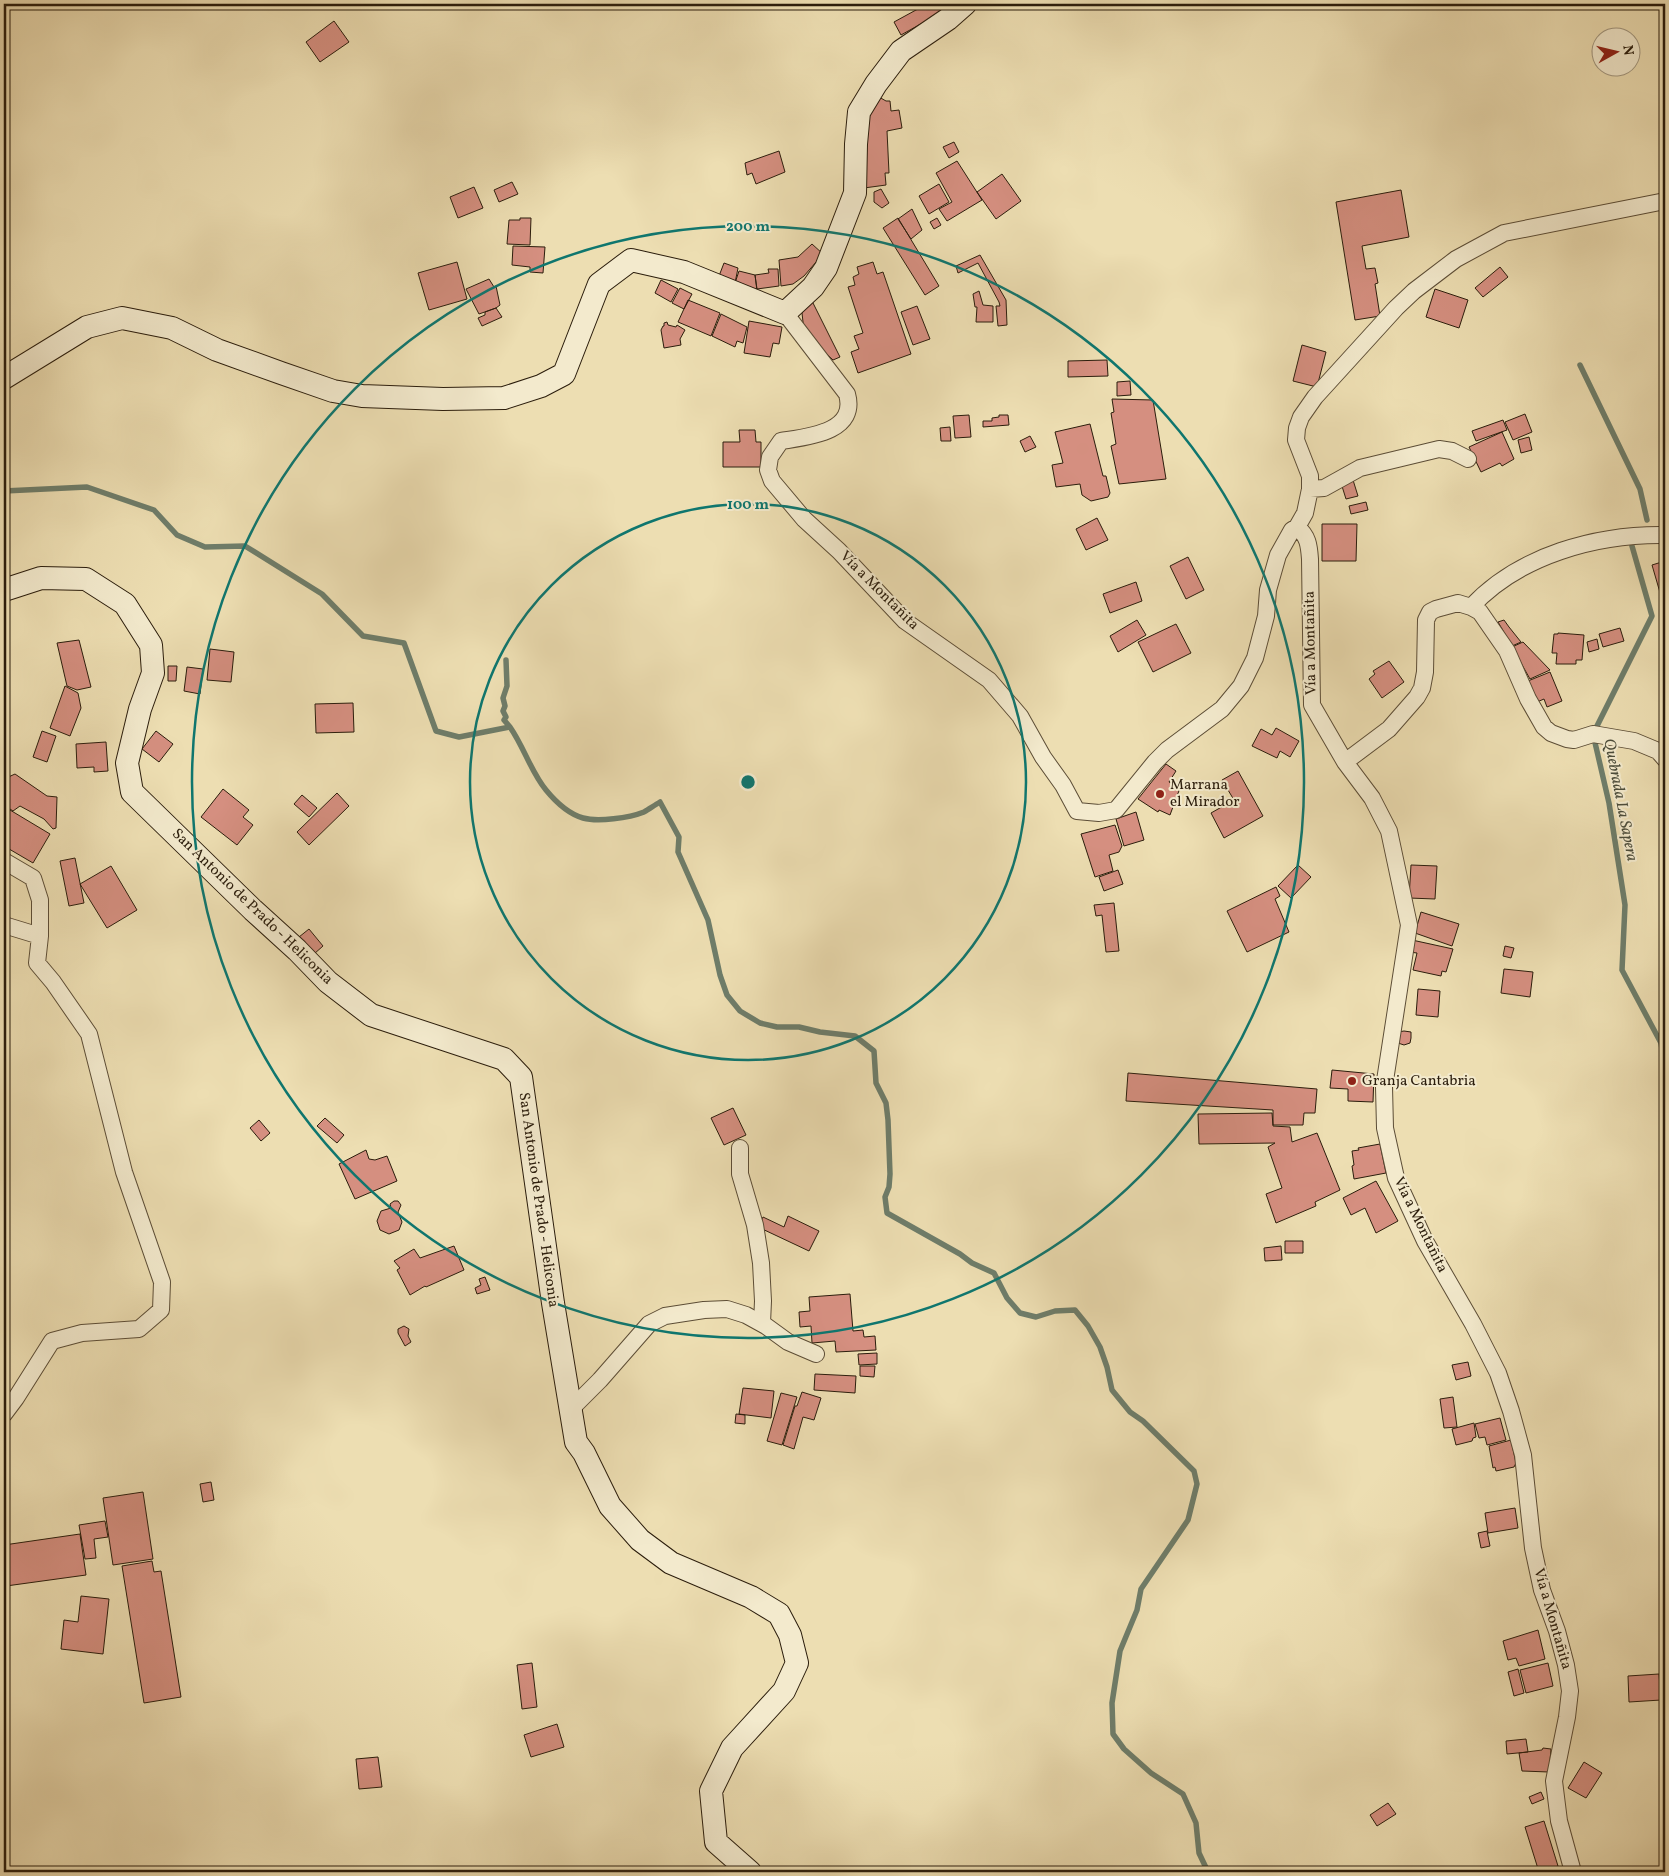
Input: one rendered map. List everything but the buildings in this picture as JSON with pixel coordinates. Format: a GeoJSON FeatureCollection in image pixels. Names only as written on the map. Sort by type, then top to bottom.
{"type":"FeatureCollection","features":[{"type":"Feature","properties":{"kind":"street"},"geometry":{"type":"LineString","coordinates":[[4,378],[87,327],[122,318],[172,328],[216,350],[333,392],[362,396],[442,399],[504,398],[541,386],[564,374],[599,284],[631,260],[684,272],[785,313],[814,287],[826,268],[855,193],[856,144],[860,112],[876,84],[901,51],[948,19],[966,4]]}},
{"type":"Feature","properties":{"kind":"street"},"geometry":{"type":"LineString","coordinates":[[1297,527],[1305,513],[1310,489],[1310,476],[1296,440],[1297,428],[1301,417],[1315,397],[1396,308],[1433,275],[1479,245],[1504,234],[1665,200]]}},
{"type":"Feature","properties":{"kind":"street","name":"Vía a Montañita"},"geometry":{"type":"LineString","coordinates":[[785,313],[848,394],[849,406],[843,419],[832,430],[815,436],[780,441],[770,458],[768,470],[772,482],[804,519],[839,551],[905,621],[989,680],[1020,716],[1077,811],[1099,812],[1116,810],[1167,750],[1222,709],[1241,686],[1257,650],[1266,616],[1268,590],[1278,555],[1289,535],[1297,527],[1304,533],[1308,542],[1312,705],[1345,762],[1372,798],[1389,831],[1409,925],[1392,1021],[1384,1087],[1385,1128],[1396,1178],[1425,1241],[1473,1324],[1498,1373],[1523,1455],[1533,1548],[1542,1590],[1557,1631],[1566,1665],[1570,1691],[1567,1717],[1554,1781],[1559,1821],[1572,1872]]}},
{"type":"Feature","properties":{"kind":"street"},"geometry":{"type":"LineString","coordinates":[[1310,489],[1324,488],[1360,468],[1439,449],[1452,451],[1468,459]]}},
{"type":"Feature","properties":{"kind":"street"},"geometry":{"type":"LineString","coordinates":[[1471,607],[1480,597],[1512,574],[1538,560],[1582,544],[1640,535],[1665,535]]}},
{"type":"Feature","properties":{"kind":"street","name":"San Antonio de Prado - Heliconia"},"geometry":{"type":"LineString","coordinates":[[4,590],[41,578],[86,579],[125,604],[151,645],[153,672],[140,709],[127,763],[132,792],[253,910],[298,950],[328,982],[371,1015],[504,1059],[521,1077],[553,1303],[576,1442],[610,1506],[640,1540],[671,1563],[751,1596],[779,1614],[790,1635],[797,1663],[784,1691],[732,1748],[711,1791],[716,1842],[750,1872]]}},
{"type":"Feature","properties":{"kind":"street"},"geometry":{"type":"LineString","coordinates":[[1345,762],[1389,729],[1422,688],[1425,672],[1426,620],[1430,612],[1458,603],[1480,612],[1507,651],[1528,700],[1544,727],[1551,733],[1558,737],[1574,740],[1593,734],[1634,741],[1658,751],[1665,760]]}},
{"type":"Feature","properties":{"kind":"street"},"geometry":{"type":"LineString","coordinates":[[4,860],[33,878],[40,900],[40,936],[36,962],[53,982],[89,1034],[124,1172],[162,1282],[160,1310],[139,1329],[82,1333],[52,1341],[4,1414]]}},
{"type":"Feature","properties":{"kind":"street"},"geometry":{"type":"LineString","coordinates":[[4,926],[40,936]]}},
{"type":"Feature","properties":{"kind":"street"},"geometry":{"type":"LineString","coordinates":[[740,1148],[740,1174],[755,1225],[761,1263],[762,1324]]}},
{"type":"Feature","properties":{"kind":"street"},"geometry":{"type":"LineString","coordinates":[[571,1409],[600,1380],[649,1324],[665,1316],[704,1310],[726,1309],[746,1315],[788,1342],[816,1354]]}},
{"type":"Feature","properties":{"kind":"waterway","name":"Quebrada La Sapera"},"geometry":{"type":"LineString","coordinates":[[1580,365],[1640,489],[1647,520]]}},
{"type":"Feature","properties":{"kind":"waterway"},"geometry":{"type":"LineString","coordinates":[[4,491],[87,487],[154,510],[177,535],[205,547],[245,546],[322,594],[363,636],[404,643],[436,731],[459,737],[510,727],[546,790],[563,807],[583,818],[614,819],[630,816],[644,812],[660,802],[679,837],[678,852],[708,920],[720,975],[727,995],[740,1011],[760,1023],[777,1027],[799,1027],[820,1032],[855,1036],[874,1051],[876,1083],[886,1103],[888,1120],[890,1174],[889,1187],[885,1197],[887,1213],[960,1254],[972,1263],[994,1273],[1007,1298],[1020,1313],[1036,1317],[1055,1311],[1075,1310],[1088,1326],[1100,1347],[1112,1390],[1130,1412],[1143,1421],[1194,1471],[1197,1484],[1188,1520],[1141,1589],[1137,1610],[1120,1651],[1112,1703],[1113,1734],[1124,1749],[1151,1773],[1183,1794],[1196,1823],[1199,1853],[1208,1872]]}},
{"type":"Feature","properties":{"kind":"waterway","name":"Quebrada La Sapera"},"geometry":{"type":"LineString","coordinates":[[1632,546],[1652,616],[1593,734],[1609,803],[1625,905],[1622,970],[1661,1043],[1665,1067]]}},
{"type":"Feature","properties":{"kind":"waterway"},"geometry":{"type":"LineString","coordinates":[[506,660],[507,686],[503,698],[505,706],[503,711],[506,717],[504,720],[510,727]]}},
{"type":"Feature","properties":{"kind":"place","name":"Marrana el Mirador"},"geometry":{"type":"Point","coordinates":[1160,794]}},
{"type":"Feature","properties":{"kind":"place","name":"Granja Cantabria"},"geometry":{"type":"Point","coordinates":[1352,1081]}}]}
